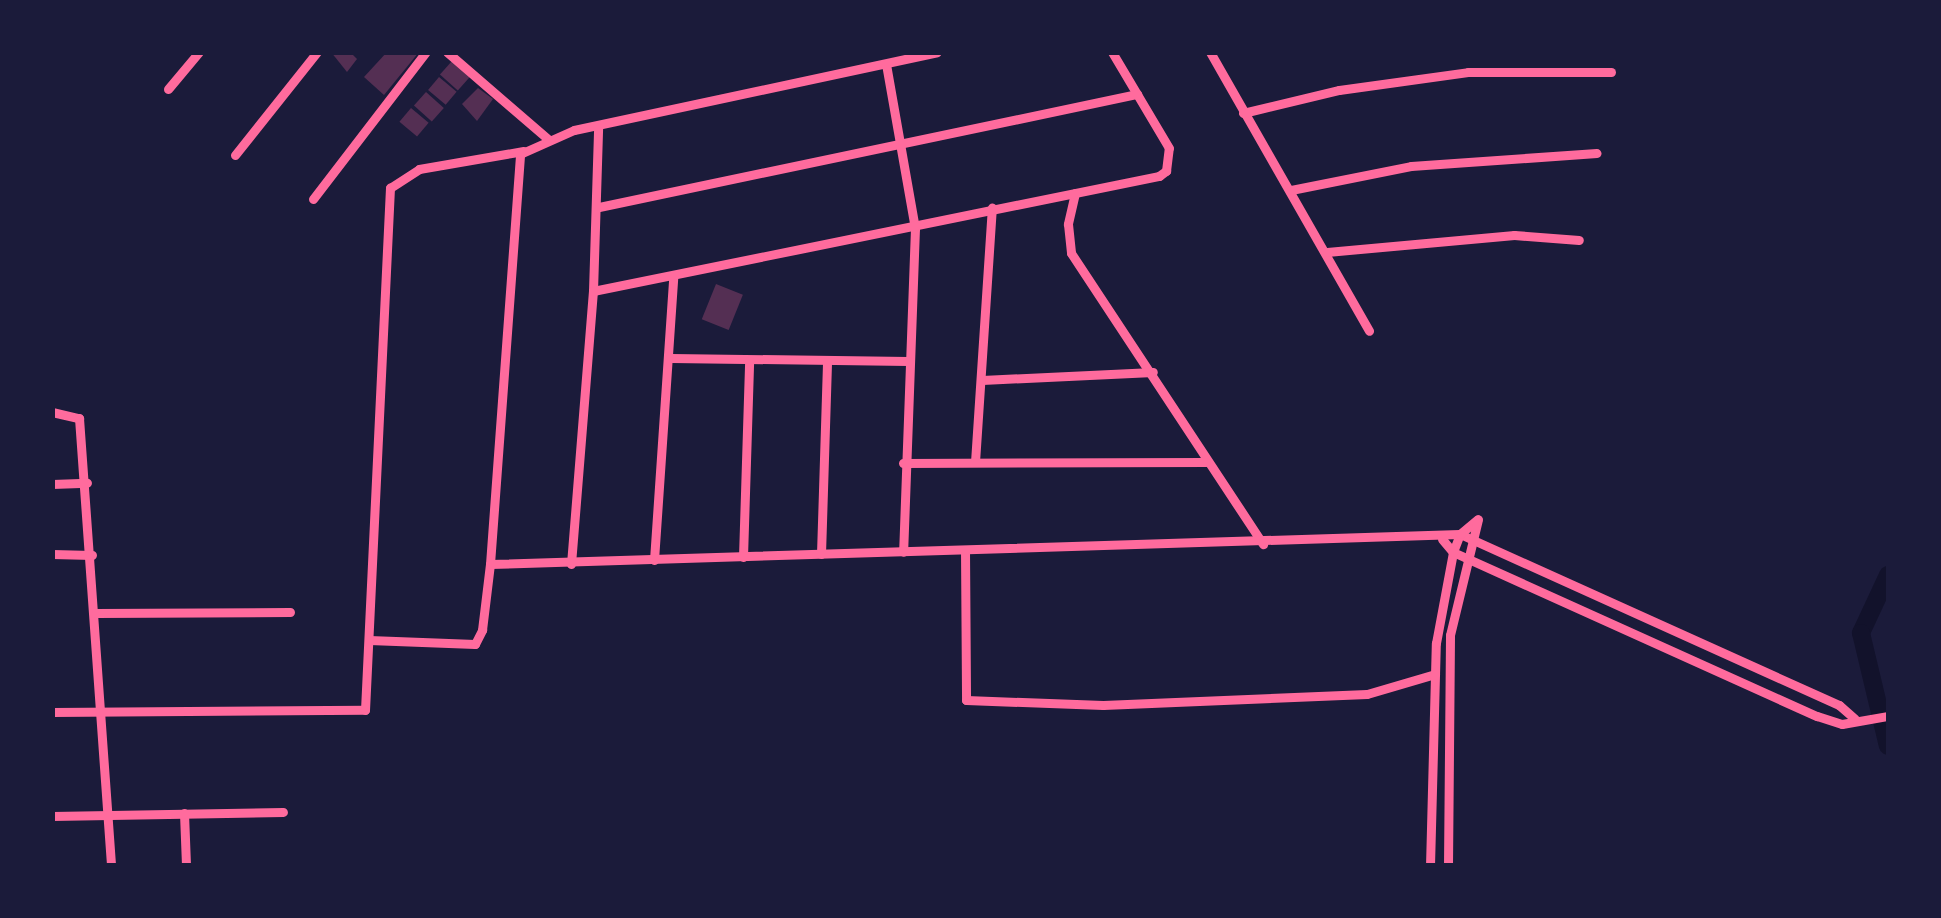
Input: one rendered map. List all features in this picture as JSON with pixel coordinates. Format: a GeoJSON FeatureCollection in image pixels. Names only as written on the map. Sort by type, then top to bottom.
{"type":"FeatureCollection","features":[{"type":"Feature","properties":{"kind":"street"},"geometry":{"type":"LineString","coordinates":[[168,89],[199,52]]}},
{"type":"Feature","properties":{"kind":"street"},"geometry":{"type":"LineString","coordinates":[[235,155],[317,52]]}},
{"type":"Feature","properties":{"kind":"street"},"geometry":{"type":"LineString","coordinates":[[313,199],[426,52]]}},
{"type":"Feature","properties":{"kind":"street"},"geometry":{"type":"LineString","coordinates":[[52,712],[366,710],[390,188],[419,168],[524,151],[549,140],[598,128],[937,52]]}},
{"type":"Feature","properties":{"kind":"street"},"geometry":{"type":"LineString","coordinates":[[593,292],[915,228],[1166,171],[1168,148],[1112,52]]}},
{"type":"Feature","properties":{"kind":"street"},"geometry":{"type":"LineString","coordinates":[[1210,52],[1369,331]]}},
{"type":"Feature","properties":{"kind":"street"},"geometry":{"type":"LineString","coordinates":[[450,53],[549,140]]}},
{"type":"Feature","properties":{"kind":"street"},"geometry":{"type":"LineString","coordinates":[[886,64],[915,228],[902,552]]}},
{"type":"Feature","properties":{"kind":"street"},"geometry":{"type":"LineString","coordinates":[[1243,113],[1338,90],[1468,72],[1611,72]]}},
{"type":"Feature","properties":{"kind":"street"},"geometry":{"type":"LineString","coordinates":[[599,207],[1137,94]]}},
{"type":"Feature","properties":{"kind":"street"},"geometry":{"type":"LineString","coordinates":[[571,564],[599,207],[598,128]]}},
{"type":"Feature","properties":{"kind":"street"},"geometry":{"type":"LineString","coordinates":[[369,640],[474,644],[482,630],[524,151]]}},
{"type":"Feature","properties":{"kind":"street"},"geometry":{"type":"LineString","coordinates":[[1291,190],[1411,166],[1597,152]]}},
{"type":"Feature","properties":{"kind":"street"},"geometry":{"type":"LineString","coordinates":[[1076,193],[1068,224],[1072,253],[1263,544]]}},
{"type":"Feature","properties":{"kind":"street"},"geometry":{"type":"LineString","coordinates":[[976,462],[992,208]]}},
{"type":"Feature","properties":{"kind":"street"},"geometry":{"type":"LineString","coordinates":[[1327,252],[1481,236],[1579,240]]}},
{"type":"Feature","properties":{"kind":"street"},"geometry":{"type":"LineString","coordinates":[[654,560],[671,358],[673,279]]}},
{"type":"Feature","properties":{"kind":"street"},"geometry":{"type":"LineString","coordinates":[[671,358],[908,361]]}},
{"type":"Feature","properties":{"kind":"street"},"geometry":{"type":"LineString","coordinates":[[743,557],[749,361]]}},
{"type":"Feature","properties":{"kind":"street"},"geometry":{"type":"LineString","coordinates":[[821,554],[827,362]]}},
{"type":"Feature","properties":{"kind":"street"},"geometry":{"type":"LineString","coordinates":[[982,380],[1153,372]]}},
{"type":"Feature","properties":{"kind":"street"},"geometry":{"type":"LineString","coordinates":[[52,412],[79,418],[87,483],[111,866]]}},
{"type":"Feature","properties":{"kind":"street"},"geometry":{"type":"LineString","coordinates":[[903,462],[1206,462]]}},
{"type":"Feature","properties":{"kind":"street"},"geometry":{"type":"LineString","coordinates":[[52,484],[87,483]]}},
{"type":"Feature","properties":{"kind":"street"},"geometry":{"type":"LineString","coordinates":[[490,564],[1442,539],[1460,534],[1478,520],[1478,539],[1450,635],[1448,866]]}},
{"type":"Feature","properties":{"kind":"street"},"geometry":{"type":"LineString","coordinates":[[1460,534],[1839,705],[1860,719]]}},
{"type":"Feature","properties":{"kind":"street"},"geometry":{"type":"LineString","coordinates":[[1430,866],[1435,674],[1453,552],[1460,534]]}},
{"type":"Feature","properties":{"kind":"street"},"geometry":{"type":"LineString","coordinates":[[1442,539],[1453,552],[1472,557],[1818,716],[1842,724],[1886,716]]}},
{"type":"Feature","properties":{"kind":"street"},"geometry":{"type":"LineString","coordinates":[[964,550],[966,700],[1103,704],[1367,694],[1435,674]]}},
{"type":"Feature","properties":{"kind":"street"},"geometry":{"type":"LineString","coordinates":[[52,554],[92,555]]}},
{"type":"Feature","properties":{"kind":"street"},"geometry":{"type":"LineString","coordinates":[[96,614],[290,612]]}},
{"type":"Feature","properties":{"kind":"street"},"geometry":{"type":"LineString","coordinates":[[52,816],[282,812]]}},
{"type":"Feature","properties":{"kind":"street"},"geometry":{"type":"LineString","coordinates":[[184,813],[186,866]]}},
{"type":"Feature","properties":{"kind":"building"},"geometry":{"type":"Polygon","coordinates":[[[331,52],[350,52],[357,59],[347,72],[331,52]]]}},
{"type":"Feature","properties":{"kind":"building"},"geometry":{"type":"Polygon","coordinates":[[[387,52],[419,52],[384,95],[364,77],[387,52]]]}},
{"type":"Feature","properties":{"kind":"building"},"geometry":{"type":"Polygon","coordinates":[[[452,61],[470,77],[458,90],[440,74],[452,61]]]}},
{"type":"Feature","properties":{"kind":"building"},"geometry":{"type":"Polygon","coordinates":[[[439,77],[457,92],[446,105],[428,90],[439,77]]]}},
{"type":"Feature","properties":{"kind":"building"},"geometry":{"type":"Polygon","coordinates":[[[478,88],[493,99],[477,121],[462,104],[478,88]]]}},
{"type":"Feature","properties":{"kind":"building"},"geometry":{"type":"Polygon","coordinates":[[[426,92],[444,108],[432,121],[414,105],[426,92]]]}},
{"type":"Feature","properties":{"kind":"building"},"geometry":{"type":"Polygon","coordinates":[[[411,108],[429,123],[417,137],[399,122],[411,108]]]}},
{"type":"Feature","properties":{"kind":"building"},"geometry":{"type":"Polygon","coordinates":[[[716,284],[743,295],[729,330],[702,319],[716,284]]]}},
{"type":"Feature","properties":{"kind":"waterway"},"geometry":{"type":"LineString","coordinates":[[1888,575],[1861,633],[1888,746]]}}]}
